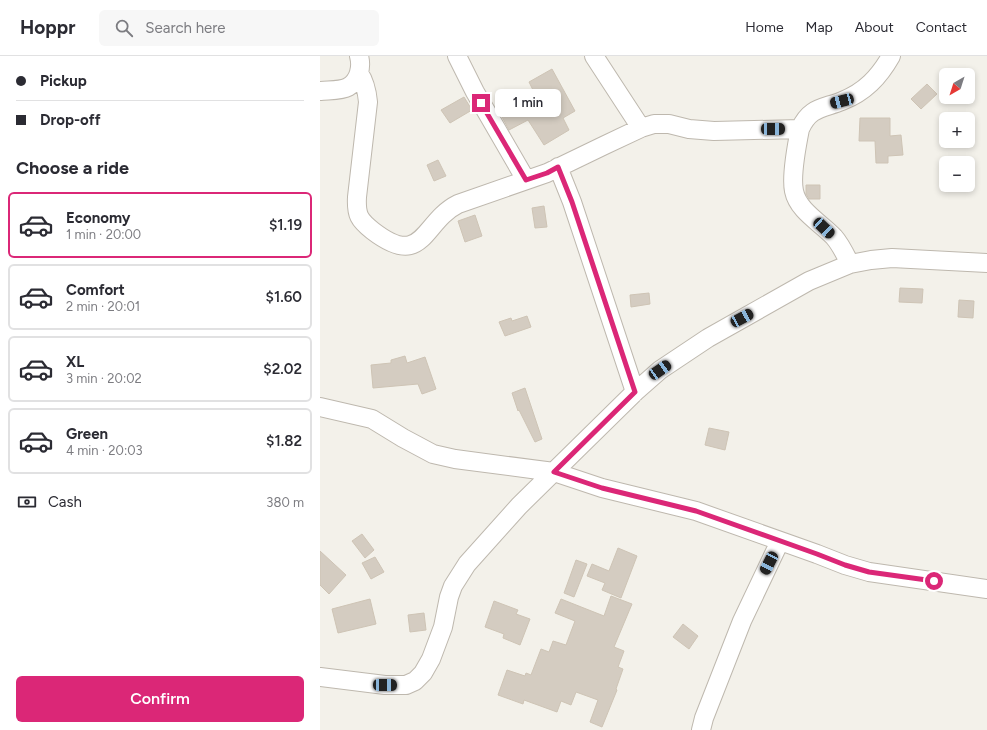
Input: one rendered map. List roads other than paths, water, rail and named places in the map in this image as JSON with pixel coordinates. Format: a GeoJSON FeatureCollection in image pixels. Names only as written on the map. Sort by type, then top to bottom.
{"type":"FeatureCollection","features":[{"type":"Feature","properties":{"kind":"street"},"geometry":{"type":"LineString","coordinates":[[456,56],[526,180]]}},
{"type":"Feature","properties":{"kind":"street"},"geometry":{"type":"LineString","coordinates":[[850,264],[842,247],[800,205],[796,198],[793,181],[800,129],[803,121],[808,115],[828,105],[842,101],[872,83],[891,56]]}},
{"type":"Feature","properties":{"kind":"street"},"geometry":{"type":"LineString","coordinates":[[597,57],[641,128]]}},
{"type":"Feature","properties":{"kind":"street"},"geometry":{"type":"LineString","coordinates":[[359,64],[366,86],[368,102],[357,207],[358,215],[362,221],[388,241],[402,246],[410,245],[423,238],[450,208],[458,204],[547,173],[641,128],[654,124],[669,124],[689,129],[714,131],[800,129]]}},
{"type":"Feature","properties":{"kind":"street"},"geometry":{"type":"LineString","coordinates":[[320,92],[348,87],[355,80],[359,64]]}},
{"type":"Feature","properties":{"kind":"street"},"geometry":{"type":"LineString","coordinates":[[558,167],[572,202],[635,392]]}},
{"type":"Feature","properties":{"kind":"street"},"geometry":{"type":"LineString","coordinates":[[320,677],[385,685],[406,684],[415,681],[423,673],[433,654],[443,627],[449,597],[453,586],[467,564],[503,523],[635,392],[660,370],[708,338],[809,282],[850,264],[892,258],[987,263]]}},
{"type":"Feature","properties":{"kind":"street"},"geometry":{"type":"LineString","coordinates":[[320,407],[372,419],[433,454],[456,459],[554,472],[602,488],[696,511],[845,565],[869,572],[987,589]]}},
{"type":"Feature","properties":{"kind":"street"},"geometry":{"type":"LineString","coordinates":[[701,730],[704,718],[742,621],[780,541]]}}]}
